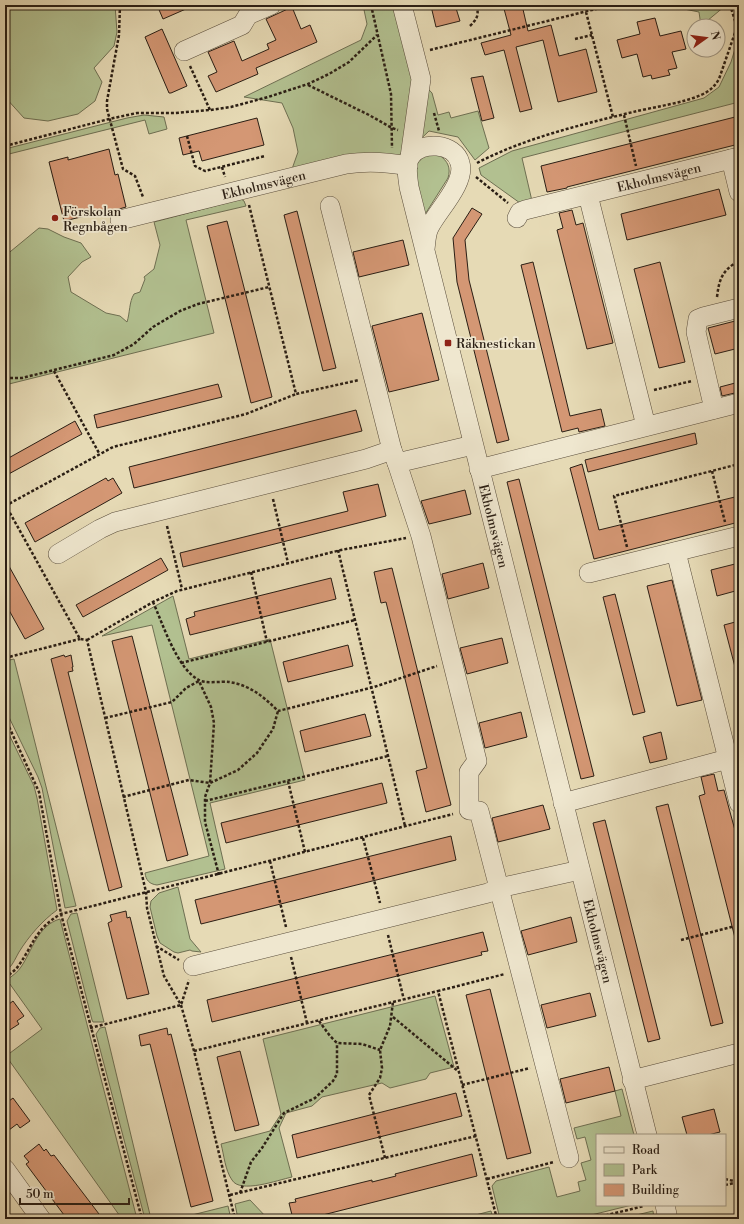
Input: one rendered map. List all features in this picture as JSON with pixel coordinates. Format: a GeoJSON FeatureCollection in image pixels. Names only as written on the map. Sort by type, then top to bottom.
{"type":"FeatureCollection","features":[{"type":"Feature","properties":{"kind":"street"},"geometry":{"type":"LineString","coordinates":[[184,51],[242,25],[248,15],[271,5]]}},
{"type":"Feature","properties":{"kind":"street"},"geometry":{"type":"LineString","coordinates":[[402,5],[421,79],[403,162]]}},
{"type":"Feature","properties":{"kind":"street"},"geometry":{"type":"LineString","coordinates":[[403,162],[421,148],[434,145],[445,148],[454,154],[460,163],[469,169]]}},
{"type":"Feature","properties":{"kind":"street","name":"Ekholmsvägen"},"geometry":{"type":"LineString","coordinates":[[518,215],[524,210],[735,158],[739,192]]}},
{"type":"Feature","properties":{"kind":"street","name":"Ekholmsvägen"},"geometry":{"type":"LineString","coordinates":[[120,220],[346,164],[403,162],[647,1134]]}},
{"type":"Feature","properties":{"kind":"street","name":"Ekholmsvägen"},"geometry":{"type":"LineString","coordinates":[[425,249],[428,229],[454,188],[469,169]]}},
{"type":"Feature","properties":{"kind":"street"},"geometry":{"type":"LineString","coordinates":[[588,194],[646,426]]}},
{"type":"Feature","properties":{"kind":"street"},"geometry":{"type":"LineString","coordinates":[[330,206],[394,457],[421,536],[453,662],[477,761],[469,772],[469,810],[479,811],[520,967],[562,1160]]}},
{"type":"Feature","properties":{"kind":"street"},"geometry":{"type":"LineString","coordinates":[[714,409],[696,332],[696,324],[698,319],[739,308]]}},
{"type":"Feature","properties":{"kind":"street"},"geometry":{"type":"LineString","coordinates":[[479,469],[739,403]]}},
{"type":"Feature","properties":{"kind":"street"},"geometry":{"type":"LineString","coordinates":[[58,554],[100,529],[115,522],[366,458],[394,457],[473,445]]}},
{"type":"Feature","properties":{"kind":"street"},"geometry":{"type":"LineString","coordinates":[[588,573],[734,537]]}},
{"type":"Feature","properties":{"kind":"street"},"geometry":{"type":"LineString","coordinates":[[676,552],[733,757],[739,803]]}},
{"type":"Feature","properties":{"kind":"street"},"geometry":{"type":"LineString","coordinates":[[563,803],[733,757]]}},
{"type":"Feature","properties":{"kind":"street"},"geometry":{"type":"LineString","coordinates":[[193,966],[488,893],[499,888],[580,870]]}},
{"type":"Feature","properties":{"kind":"street"},"geometry":{"type":"LineString","coordinates":[[632,1080],[739,1053]]}},
{"type":"Feature","properties":{"kind":"street"},"geometry":{"type":"LineString","coordinates":[[5,1169],[41,1219]]}},
{"type":"Feature","properties":{"kind":"street"},"geometry":{"type":"LineString","coordinates":[[665,1206],[668,1219]]}},
{"type":"Feature","properties":{"kind":"path"},"geometry":{"type":"LineString","coordinates":[[120,5],[119,35],[107,102],[109,119],[123,169],[135,176],[143,197],[138,216]]}},
{"type":"Feature","properties":{"kind":"path"},"geometry":{"type":"LineString","coordinates":[[370,5],[391,94],[392,109],[403,162]]}},
{"type":"Feature","properties":{"kind":"path"},"geometry":{"type":"LineString","coordinates":[[414,54],[612,5]]}},
{"type":"Feature","properties":{"kind":"path"},"geometry":{"type":"LineString","coordinates":[[518,215],[472,174],[469,169],[501,151],[533,140],[624,114],[691,98],[708,92],[715,86],[719,79],[738,28],[730,5]]}},
{"type":"Feature","properties":{"kind":"path"},"geometry":{"type":"LineString","coordinates":[[470,26],[478,14],[477,8]]}},
{"type":"Feature","properties":{"kind":"path"},"geometry":{"type":"LineString","coordinates":[[586,12],[613,117]]}},
{"type":"Feature","properties":{"kind":"path"},"geometry":{"type":"LineString","coordinates":[[575,39],[592,34]]}},
{"type":"Feature","properties":{"kind":"path"},"geometry":{"type":"LineString","coordinates":[[5,146],[137,113],[175,114],[231,107],[308,84],[329,74],[349,62],[377,35]]}},
{"type":"Feature","properties":{"kind":"path"},"geometry":{"type":"LineString","coordinates":[[184,51],[210,110]]}},
{"type":"Feature","properties":{"kind":"path"},"geometry":{"type":"LineString","coordinates":[[624,114],[640,182]]}},
{"type":"Feature","properties":{"kind":"path"},"geometry":{"type":"LineString","coordinates":[[187,136],[195,166],[205,171],[265,156]]}},
{"type":"Feature","properties":{"kind":"path"},"geometry":{"type":"LineString","coordinates":[[244,189],[296,394]]}},
{"type":"Feature","properties":{"kind":"path"},"geometry":{"type":"LineString","coordinates":[[720,312],[717,297],[718,286],[722,274],[739,261]]}},
{"type":"Feature","properties":{"kind":"path"},"geometry":{"type":"LineString","coordinates":[[5,378],[22,378],[114,355],[134,344],[154,327],[180,311],[198,304],[269,287]]}},
{"type":"Feature","properties":{"kind":"path"},"geometry":{"type":"LineString","coordinates":[[54,371],[99,454]]}},
{"type":"Feature","properties":{"kind":"path"},"geometry":{"type":"LineString","coordinates":[[80,639],[5,506],[113,447],[246,414],[296,394],[373,376]]}},
{"type":"Feature","properties":{"kind":"path"},"geometry":{"type":"LineString","coordinates":[[638,394],[706,377]]}},
{"type":"Feature","properties":{"kind":"path"},"geometry":{"type":"LineString","coordinates":[[631,563],[614,496],[739,464]]}},
{"type":"Feature","properties":{"kind":"path"},"geometry":{"type":"LineString","coordinates":[[712,471],[734,537]]}},
{"type":"Feature","properties":{"kind":"path"},"geometry":{"type":"LineString","coordinates":[[269,483],[288,563]]}},
{"type":"Feature","properties":{"kind":"path"},"geometry":{"type":"LineString","coordinates":[[163,510],[182,589]]}},
{"type":"Feature","properties":{"kind":"path"},"geometry":{"type":"LineString","coordinates":[[5,658],[80,639],[87,640],[153,602],[182,589],[338,550],[421,536]]}},
{"type":"Feature","properties":{"kind":"path"},"geometry":{"type":"LineString","coordinates":[[338,550],[405,826]]}},
{"type":"Feature","properties":{"kind":"path"},"geometry":{"type":"LineString","coordinates":[[251,572],[267,642]]}},
{"type":"Feature","properties":{"kind":"path"},"geometry":{"type":"LineString","coordinates":[[153,602],[181,663],[184,668],[199,681],[211,707],[214,723],[210,783],[205,797],[205,822],[219,875]]}},
{"type":"Feature","properties":{"kind":"path"},"geometry":{"type":"LineString","coordinates":[[181,663],[355,620]]}},
{"type":"Feature","properties":{"kind":"path"},"geometry":{"type":"LineString","coordinates":[[87,640],[146,892],[147,908],[156,946],[164,976],[181,1005],[194,1051],[235,1219]]}},
{"type":"Feature","properties":{"kind":"path"},"geometry":{"type":"LineString","coordinates":[[278,711],[371,687],[453,662]]}},
{"type":"Feature","properties":{"kind":"path"},"geometry":{"type":"LineString","coordinates":[[105,718],[172,702],[186,688],[199,681],[229,682],[249,687],[278,711]]}},
{"type":"Feature","properties":{"kind":"path"},"geometry":{"type":"LineString","coordinates":[[123,796],[189,780],[210,783],[238,770],[257,753],[273,728],[278,711]]}},
{"type":"Feature","properties":{"kind":"path"},"geometry":{"type":"LineString","coordinates":[[5,718],[40,792],[62,914],[90,1028],[142,1219]]}},
{"type":"Feature","properties":{"kind":"path"},"geometry":{"type":"LineString","coordinates":[[205,801],[388,756]]}},
{"type":"Feature","properties":{"kind":"path"},"geometry":{"type":"LineString","coordinates":[[288,781],[306,852]]}},
{"type":"Feature","properties":{"kind":"path"},"geometry":{"type":"LineString","coordinates":[[5,978],[18,966],[37,934],[49,921],[62,914],[469,810]]}},
{"type":"Feature","properties":{"kind":"path"},"geometry":{"type":"LineString","coordinates":[[681,940],[739,925]]}},
{"type":"Feature","properties":{"kind":"path"},"geometry":{"type":"LineString","coordinates":[[156,946],[167,954],[193,966],[181,1005]]}},
{"type":"Feature","properties":{"kind":"path"},"geometry":{"type":"LineString","coordinates":[[194,1051],[508,973],[520,967]]}},
{"type":"Feature","properties":{"kind":"path"},"geometry":{"type":"LineString","coordinates":[[438,991],[497,1219]]}},
{"type":"Feature","properties":{"kind":"path"},"geometry":{"type":"LineString","coordinates":[[385,1158],[370,1095],[380,1078],[382,1068],[380,1050],[390,1026],[393,1002]]}},
{"type":"Feature","properties":{"kind":"path"},"geometry":{"type":"LineString","coordinates":[[90,1028],[181,1005]]}},
{"type":"Feature","properties":{"kind":"path"},"geometry":{"type":"LineString","coordinates":[[392,1016],[460,1072]]}},
{"type":"Feature","properties":{"kind":"path"},"geometry":{"type":"LineString","coordinates":[[319,1021],[330,1036],[337,1042],[362,1044],[380,1050]]}},
{"type":"Feature","properties":{"kind":"path"},"geometry":{"type":"LineString","coordinates":[[240,1193],[251,1162],[262,1148],[284,1113],[315,1098],[334,1081],[337,1074],[337,1042]]}},
{"type":"Feature","properties":{"kind":"path"},"geometry":{"type":"LineString","coordinates":[[462,1084],[532,1067]]}},
{"type":"Feature","properties":{"kind":"path"},"geometry":{"type":"LineString","coordinates":[[230,1196],[476,1136]]}},
{"type":"Feature","properties":{"kind":"path"},"geometry":{"type":"LineString","coordinates":[[487,1179],[562,1160]]}},
{"type":"Feature","properties":{"kind":"path"},"geometry":{"type":"LineString","coordinates":[[726,1179],[739,1182]]}},
{"type":"Feature","properties":{"kind":"path"},"geometry":{"type":"LineString","coordinates":[[726,1185],[739,1182]]}},
{"type":"Feature","properties":{"kind":"path"},"geometry":{"type":"LineString","coordinates":[[592,1219],[644,1206]]}},
{"type":"Feature","properties":{"kind":"green space"},"geometry":{"type":"Polygon","coordinates":[[[5,5],[115,5],[117,32],[114,46],[94,68],[102,82],[95,101],[78,114],[48,121],[24,118],[5,97],[5,76],[10,69],[5,64],[5,5]]]}},
{"type":"Feature","properties":{"kind":"green space"},"geometry":{"type":"Polygon","coordinates":[[[363,5],[396,5],[415,75],[432,93],[438,115],[449,112],[451,118],[478,111],[489,148],[475,160],[458,137],[429,131],[403,156],[292,169],[298,152],[293,128],[282,103],[244,97],[361,40],[367,24],[363,5]]]}},
{"type":"Feature","properties":{"kind":"green space"},"geometry":{"type":"Polygon","coordinates":[[[664,5],[725,6],[711,18],[700,18],[699,12],[664,5]]]}},
{"type":"Feature","properties":{"kind":"green space"},"geometry":{"type":"Polygon","coordinates":[[[738,39],[739,102],[522,158],[532,201],[520,203],[481,175],[479,168],[512,151],[704,98],[719,87],[731,62],[738,39]]]}},
{"type":"Feature","properties":{"kind":"green space"},"geometry":{"type":"Polygon","coordinates":[[[144,115],[164,117],[167,129],[149,134],[145,120],[5,155],[5,149],[144,115]]]}},
{"type":"Feature","properties":{"kind":"green space"},"geometry":{"type":"Polygon","coordinates":[[[439,155],[448,165],[448,178],[422,219],[414,187],[414,170],[420,156],[439,155]]]}},
{"type":"Feature","properties":{"kind":"green space"},"geometry":{"type":"Polygon","coordinates":[[[241,199],[244,201],[246,206],[186,220],[214,333],[5,385],[5,256],[39,228],[48,229],[81,243],[91,257],[82,262],[68,277],[71,292],[106,313],[120,316],[127,322],[132,297],[134,294],[140,292],[145,279],[144,277],[154,269],[160,245],[154,222],[241,199]]]}},
{"type":"Feature","properties":{"kind":"green space"},"geometry":{"type":"Polygon","coordinates":[[[173,596],[189,659],[270,639],[305,780],[210,803],[225,869],[157,885],[148,881],[145,873],[209,856],[152,625],[102,636],[173,596]]]}},
{"type":"Feature","properties":{"kind":"green space"},"geometry":{"type":"Polygon","coordinates":[[[14,659],[76,906],[65,908],[42,788],[5,709],[5,661],[14,659]]]}},
{"type":"Feature","properties":{"kind":"green space"},"geometry":{"type":"Polygon","coordinates":[[[5,726],[34,786],[57,910],[31,935],[12,965],[5,972],[5,726]]]}},
{"type":"Feature","properties":{"kind":"green space"},"geometry":{"type":"Polygon","coordinates":[[[178,887],[190,939],[201,952],[190,950],[178,953],[174,952],[160,943],[157,936],[150,907],[151,901],[159,893],[178,887]]]}},
{"type":"Feature","properties":{"kind":"green space"},"geometry":{"type":"Polygon","coordinates":[[[77,913],[104,1022],[93,1022],[92,1020],[67,921],[71,914],[77,913]]]}},
{"type":"Feature","properties":{"kind":"green space"},"geometry":{"type":"Polygon","coordinates":[[[60,919],[137,1219],[122,1219],[6,1056],[42,1029],[7,980],[20,969],[36,939],[46,927],[52,922],[60,919]]]}},
{"type":"Feature","properties":{"kind":"green space"},"geometry":{"type":"Polygon","coordinates":[[[435,996],[454,1067],[430,1073],[426,1079],[390,1088],[382,1083],[322,1097],[312,1106],[286,1113],[279,1128],[292,1177],[251,1186],[236,1184],[232,1180],[226,1167],[221,1144],[270,1131],[281,1114],[263,1039],[435,996]]]}},
{"type":"Feature","properties":{"kind":"green space"},"geometry":{"type":"Polygon","coordinates":[[[105,1027],[151,1219],[145,1219],[96,1034],[100,1028],[105,1027]]]}},
{"type":"Feature","properties":{"kind":"green space"},"geometry":{"type":"Polygon","coordinates":[[[622,1089],[634,1134],[596,1134],[596,1206],[628,1206],[575,1219],[500,1219],[492,1186],[496,1181],[549,1167],[557,1197],[580,1191],[578,1182],[586,1180],[581,1163],[591,1160],[585,1137],[577,1139],[574,1128],[621,1116],[615,1091],[622,1089]]]}},
{"type":"Feature","properties":{"kind":"green space"},"geometry":{"type":"Polygon","coordinates":[[[250,1200],[268,1219],[238,1219],[235,1204],[250,1200]]]}},
{"type":"Feature","properties":{"kind":"green space"},"geometry":{"type":"Polygon","coordinates":[[[228,1206],[231,1219],[176,1219],[228,1206]]]}},
{"type":"Feature","properties":{"kind":"green space"},"geometry":{"type":"Polygon","coordinates":[[[491,1211],[493,1219],[460,1219],[491,1211]]]}},
{"type":"Feature","properties":{"kind":"green space"},"geometry":{"type":"Polygon","coordinates":[[[653,1211],[654,1219],[620,1219],[653,1211]]]}},
{"type":"Feature","properties":{"kind":"building"},"geometry":{"type":"Polygon","coordinates":[[[157,5],[195,5],[163,19],[157,5]]]}},
{"type":"Feature","properties":{"kind":"building"},"geometry":{"type":"Polygon","coordinates":[[[455,5],[460,21],[436,27],[431,6],[455,5]]]}},
{"type":"Feature","properties":{"kind":"building"},"geometry":{"type":"Polygon","coordinates":[[[503,5],[522,5],[528,31],[551,25],[559,56],[586,49],[597,92],[558,102],[543,40],[516,47],[532,109],[520,112],[504,50],[485,55],[481,43],[511,35],[503,5]]]}},
{"type":"Feature","properties":{"kind":"building"},"geometry":{"type":"Polygon","coordinates":[[[292,7],[301,29],[310,25],[317,42],[256,68],[258,74],[216,92],[208,76],[217,72],[208,52],[234,41],[242,61],[269,49],[267,44],[276,40],[266,19],[292,7]]]}},
{"type":"Feature","properties":{"kind":"building"},"geometry":{"type":"Polygon","coordinates":[[[655,18],[660,36],[681,31],[686,49],[672,52],[677,68],[668,70],[670,75],[652,79],[651,75],[643,77],[637,54],[622,58],[617,40],[640,34],[637,22],[655,18]]]}},
{"type":"Feature","properties":{"kind":"building"},"geometry":{"type":"Polygon","coordinates":[[[162,29],[187,86],[171,93],[169,93],[145,37],[162,29]]]}},
{"type":"Feature","properties":{"kind":"building"},"geometry":{"type":"Polygon","coordinates":[[[483,76],[494,118],[482,121],[471,78],[483,76]]]}},
{"type":"Feature","properties":{"kind":"building"},"geometry":{"type":"Polygon","coordinates":[[[739,116],[739,144],[547,192],[541,166],[739,116]]]}},
{"type":"Feature","properties":{"kind":"building"},"geometry":{"type":"Polygon","coordinates":[[[257,118],[264,145],[202,161],[199,151],[183,155],[179,138],[257,118]]]}},
{"type":"Feature","properties":{"kind":"building"},"geometry":{"type":"Polygon","coordinates":[[[109,149],[115,175],[118,174],[126,207],[102,214],[102,212],[64,221],[49,162],[68,157],[68,160],[109,149]]]}},
{"type":"Feature","properties":{"kind":"building"},"geometry":{"type":"Polygon","coordinates":[[[719,189],[726,215],[627,240],[621,214],[719,189]]]}},
{"type":"Feature","properties":{"kind":"building"},"geometry":{"type":"Polygon","coordinates":[[[472,208],[482,214],[465,240],[469,280],[509,440],[497,443],[457,282],[453,238],[472,208]]]}},
{"type":"Feature","properties":{"kind":"building"},"geometry":{"type":"Polygon","coordinates":[[[572,210],[576,225],[583,223],[613,343],[587,349],[557,230],[563,228],[559,213],[572,210]]]}},
{"type":"Feature","properties":{"kind":"building"},"geometry":{"type":"Polygon","coordinates":[[[297,211],[336,368],[323,371],[284,215],[297,211]]]}},
{"type":"Feature","properties":{"kind":"building"},"geometry":{"type":"Polygon","coordinates":[[[227,221],[272,397],[251,403],[207,226],[227,221]]]}},
{"type":"Feature","properties":{"kind":"building"},"geometry":{"type":"Polygon","coordinates":[[[403,240],[409,265],[359,277],[353,252],[403,240]]]}},
{"type":"Feature","properties":{"kind":"building"},"geometry":{"type":"Polygon","coordinates":[[[533,262],[570,416],[601,409],[605,426],[579,432],[578,428],[562,432],[521,265],[533,262]]]}},
{"type":"Feature","properties":{"kind":"building"},"geometry":{"type":"Polygon","coordinates":[[[660,262],[685,362],[659,368],[634,269],[660,262]]]}},
{"type":"Feature","properties":{"kind":"building"},"geometry":{"type":"Polygon","coordinates":[[[422,313],[439,380],[389,392],[372,326],[422,313]]]}},
{"type":"Feature","properties":{"kind":"building"},"geometry":{"type":"Polygon","coordinates":[[[739,320],[739,348],[715,354],[708,328],[739,320]]]}},
{"type":"Feature","properties":{"kind":"building"},"geometry":{"type":"Polygon","coordinates":[[[739,382],[739,392],[722,396],[720,387],[739,382]]]}},
{"type":"Feature","properties":{"kind":"building"},"geometry":{"type":"Polygon","coordinates":[[[218,384],[222,397],[97,428],[94,415],[218,384]]]}},
{"type":"Feature","properties":{"kind":"building"},"geometry":{"type":"Polygon","coordinates":[[[356,410],[362,431],[134,488],[129,467],[356,410]]]}},
{"type":"Feature","properties":{"kind":"building"},"geometry":{"type":"Polygon","coordinates":[[[75,421],[82,434],[5,476],[5,460],[75,421]]]}},
{"type":"Feature","properties":{"kind":"building"},"geometry":{"type":"Polygon","coordinates":[[[695,433],[697,444],[588,472],[585,460],[695,433]]]}},
{"type":"Feature","properties":{"kind":"building"},"geometry":{"type":"Polygon","coordinates":[[[582,464],[599,530],[739,496],[739,522],[594,559],[570,468],[582,464]]]}},
{"type":"Feature","properties":{"kind":"building"},"geometry":{"type":"Polygon","coordinates":[[[106,478],[108,481],[113,478],[122,493],[35,542],[25,523],[106,478]]]}},
{"type":"Feature","properties":{"kind":"building"},"geometry":{"type":"Polygon","coordinates":[[[519,479],[594,776],[581,779],[507,482],[519,479]]]}},
{"type":"Feature","properties":{"kind":"building"},"geometry":{"type":"Polygon","coordinates":[[[378,484],[386,516],[183,567],[180,553],[348,511],[343,492],[378,484]]]}},
{"type":"Feature","properties":{"kind":"building"},"geometry":{"type":"Polygon","coordinates":[[[465,490],[471,514],[429,524],[421,501],[465,490]]]}},
{"type":"Feature","properties":{"kind":"building"},"geometry":{"type":"Polygon","coordinates":[[[161,558],[168,570],[83,617],[76,605],[161,558]]]}},
{"type":"Feature","properties":{"kind":"building"},"geometry":{"type":"Polygon","coordinates":[[[5,559],[44,629],[25,639],[5,603],[5,559]]]}},
{"type":"Feature","properties":{"kind":"building"},"geometry":{"type":"Polygon","coordinates":[[[483,563],[489,588],[448,599],[442,574],[483,563]]]}},
{"type":"Feature","properties":{"kind":"building"},"geometry":{"type":"Polygon","coordinates":[[[739,563],[739,590],[717,596],[711,570],[739,563]]]}},
{"type":"Feature","properties":{"kind":"building"},"geometry":{"type":"Polygon","coordinates":[[[392,568],[451,805],[426,812],[416,771],[427,768],[386,602],[381,603],[374,572],[392,568]]]}},
{"type":"Feature","properties":{"kind":"building"},"geometry":{"type":"Polygon","coordinates":[[[331,578],[336,599],[190,635],[186,619],[195,616],[194,612],[331,578]]]}},
{"type":"Feature","properties":{"kind":"building"},"geometry":{"type":"Polygon","coordinates":[[[672,580],[702,700],[677,706],[647,586],[672,580]]]}},
{"type":"Feature","properties":{"kind":"building"},"geometry":{"type":"Polygon","coordinates":[[[615,594],[645,712],[633,715],[603,597],[615,594]]]}},
{"type":"Feature","properties":{"kind":"building"},"geometry":{"type":"Polygon","coordinates":[[[739,621],[739,667],[735,667],[724,625],[739,621]]]}},
{"type":"Feature","properties":{"kind":"building"},"geometry":{"type":"Polygon","coordinates":[[[132,636],[188,855],[167,861],[112,641],[132,636]]]}},
{"type":"Feature","properties":{"kind":"building"},"geometry":{"type":"Polygon","coordinates":[[[502,638],[508,663],[467,674],[460,648],[502,638]]]}},
{"type":"Feature","properties":{"kind":"building"},"geometry":{"type":"Polygon","coordinates":[[[348,645],[353,666],[288,682],[283,662],[348,645]]]}},
{"type":"Feature","properties":{"kind":"building"},"geometry":{"type":"Polygon","coordinates":[[[64,655],[65,657],[71,655],[73,671],[68,672],[122,887],[109,891],[51,659],[64,655]]]}},
{"type":"Feature","properties":{"kind":"building"},"geometry":{"type":"Polygon","coordinates":[[[521,712],[527,737],[485,748],[479,723],[521,712]]]}},
{"type":"Feature","properties":{"kind":"building"},"geometry":{"type":"Polygon","coordinates":[[[365,714],[371,736],[305,752],[300,731],[365,714]]]}},
{"type":"Feature","properties":{"kind":"building"},"geometry":{"type":"Polygon","coordinates":[[[661,732],[667,759],[650,763],[643,737],[661,732]]]}},
{"type":"Feature","properties":{"kind":"building"},"geometry":{"type":"Polygon","coordinates":[[[714,774],[718,791],[724,790],[739,845],[739,937],[735,938],[699,796],[705,794],[701,777],[714,774]]]}},
{"type":"Feature","properties":{"kind":"building"},"geometry":{"type":"Polygon","coordinates":[[[382,783],[387,803],[226,843],[221,823],[382,783]]]}},
{"type":"Feature","properties":{"kind":"building"},"geometry":{"type":"Polygon","coordinates":[[[668,804],[723,1023],[711,1026],[656,807],[668,804]]]}},
{"type":"Feature","properties":{"kind":"building"},"geometry":{"type":"Polygon","coordinates":[[[543,805],[550,829],[498,842],[492,818],[543,805]]]}},
{"type":"Feature","properties":{"kind":"building"},"geometry":{"type":"Polygon","coordinates":[[[605,820],[660,1039],[648,1042],[593,823],[605,820]]]}},
{"type":"Feature","properties":{"kind":"building"},"geometry":{"type":"Polygon","coordinates":[[[451,836],[456,860],[201,924],[195,900],[451,836]]]}},
{"type":"Feature","properties":{"kind":"building"},"geometry":{"type":"Polygon","coordinates":[[[126,911],[127,918],[130,917],[149,994],[127,999],[108,923],[112,921],[110,915],[126,911]]]}},
{"type":"Feature","properties":{"kind":"building"},"geometry":{"type":"Polygon","coordinates":[[[571,917],[577,942],[528,955],[521,931],[571,917]]]}},
{"type":"Feature","properties":{"kind":"building"},"geometry":{"type":"Polygon","coordinates":[[[483,932],[488,951],[481,952],[482,955],[212,1022],[207,1000],[483,932]]]}},
{"type":"Feature","properties":{"kind":"building"},"geometry":{"type":"Polygon","coordinates":[[[490,989],[531,1153],[507,1159],[466,995],[490,989]]]}},
{"type":"Feature","properties":{"kind":"building"},"geometry":{"type":"Polygon","coordinates":[[[590,993],[596,1016],[547,1028],[541,1005],[590,993]]]}},
{"type":"Feature","properties":{"kind":"building"},"geometry":{"type":"Polygon","coordinates":[[[13,1001],[24,1016],[17,1021],[19,1024],[5,1033],[5,1007],[13,1001]]]}},
{"type":"Feature","properties":{"kind":"building"},"geometry":{"type":"Polygon","coordinates":[[[167,1028],[168,1035],[171,1034],[213,1201],[191,1207],[150,1044],[141,1046],[139,1035],[167,1028]]]}},
{"type":"Feature","properties":{"kind":"building"},"geometry":{"type":"Polygon","coordinates":[[[240,1051],[259,1125],[235,1131],[217,1057],[240,1051]]]}},
{"type":"Feature","properties":{"kind":"building"},"geometry":{"type":"Polygon","coordinates":[[[609,1067],[615,1091],[566,1103],[560,1079],[609,1067]]]}},
{"type":"Feature","properties":{"kind":"building"},"geometry":{"type":"Polygon","coordinates":[[[456,1093],[462,1116],[297,1158],[292,1135],[456,1093]]]}},
{"type":"Feature","properties":{"kind":"building"},"geometry":{"type":"Polygon","coordinates":[[[13,1098],[30,1121],[20,1128],[17,1124],[5,1133],[5,1104],[13,1098]]]}},
{"type":"Feature","properties":{"kind":"building"},"geometry":{"type":"Polygon","coordinates":[[[714,1109],[720,1132],[712,1134],[687,1134],[682,1117],[714,1109]]]}},
{"type":"Feature","properties":{"kind":"building"},"geometry":{"type":"Polygon","coordinates":[[[39,1144],[44,1151],[46,1149],[51,1156],[54,1155],[99,1214],[92,1219],[67,1219],[26,1164],[29,1162],[24,1156],[39,1144]]]}},
{"type":"Feature","properties":{"kind":"building"},"geometry":{"type":"Polygon","coordinates":[[[472,1154],[477,1176],[307,1219],[293,1219],[289,1203],[296,1202],[295,1199],[372,1180],[372,1182],[396,1176],[395,1174],[472,1154]]]}},
{"type":"Feature","properties":{"kind":"place","name":"Förskolan Regnbågen"},"geometry":{"type":"Point","coordinates":[55,218]}},
{"type":"Feature","properties":{"kind":"place","name":"Räknestickan"},"geometry":{"type":"Point","coordinates":[448,343]}}]}
